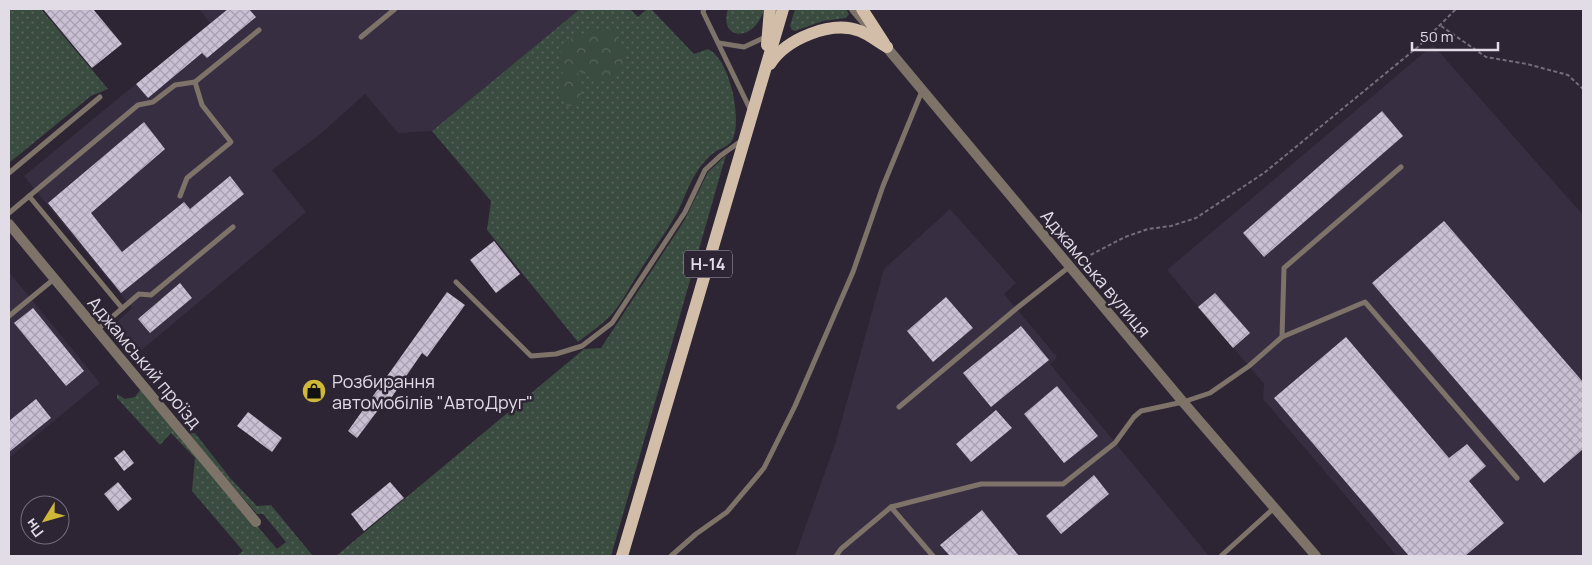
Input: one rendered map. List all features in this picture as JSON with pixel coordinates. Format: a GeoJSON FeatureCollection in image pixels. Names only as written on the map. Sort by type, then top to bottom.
{"type":"FeatureCollection","features":[{"type":"Feature","properties":{"kind":"main road"},"geometry":{"type":"LineString","coordinates":[[765,72],[770,9]]}},
{"type":"Feature","properties":{"kind":"main road","name":"Н-14"},"geometry":{"type":"LineString","coordinates":[[622,556],[784,9]]}},
{"type":"Feature","properties":{"kind":"main road"},"geometry":{"type":"LineString","coordinates":[[862,9],[886,47]]}},
{"type":"Feature","properties":{"kind":"main road"},"geometry":{"type":"LineString","coordinates":[[765,72],[774,58],[790,44],[801,38],[826,30],[839,28],[860,31],[886,47]]}},
{"type":"Feature","properties":{"kind":"street","name":"Аджамська вулиця"},"geometry":{"type":"LineString","coordinates":[[854,9],[1182,402],[1316,556]]}},
{"type":"Feature","properties":{"kind":"street","name":"Аджамський проїзд"},"geometry":{"type":"LineString","coordinates":[[9,224],[256,522]]}},
{"type":"Feature","properties":{"kind":"lane"},"geometry":{"type":"LineString","coordinates":[[361,37],[395,9]]}},
{"type":"Feature","properties":{"kind":"lane"},"geometry":{"type":"LineString","coordinates":[[704,9],[702,12],[753,114]]}},
{"type":"Feature","properties":{"kind":"lane"},"geometry":{"type":"LineString","coordinates":[[9,213],[138,105],[153,102],[176,84],[194,82],[258,30]]}},
{"type":"Feature","properties":{"kind":"lane"},"geometry":{"type":"LineString","coordinates":[[719,43],[744,46],[768,36]]}},
{"type":"Feature","properties":{"kind":"lane"},"geometry":{"type":"LineString","coordinates":[[180,196],[187,178],[231,142],[202,105],[194,82]]}},
{"type":"Feature","properties":{"kind":"lane"},"geometry":{"type":"LineString","coordinates":[[671,556],[696,534],[728,512],[764,468],[795,406],[853,272],[883,186],[922,91]]}},
{"type":"Feature","properties":{"kind":"lane"},"geometry":{"type":"LineString","coordinates":[[9,173],[100,96]]}},
{"type":"Feature","properties":{"kind":"lane"},"geometry":{"type":"LineString","coordinates":[[456,282],[530,356],[556,354],[582,346],[612,323],[684,212],[705,170],[720,156],[746,138]]}},
{"type":"Feature","properties":{"kind":"lane"},"geometry":{"type":"LineString","coordinates":[[1282,337],[1284,268],[1402,167]]}},
{"type":"Feature","properties":{"kind":"lane"},"geometry":{"type":"LineString","coordinates":[[29,196],[122,308]]}},
{"type":"Feature","properties":{"kind":"lane"},"geometry":{"type":"LineString","coordinates":[[97,330],[139,294],[151,295],[233,227]]}},
{"type":"Feature","properties":{"kind":"lane"},"geometry":{"type":"LineString","coordinates":[[899,407],[1069,267]]}},
{"type":"Feature","properties":{"kind":"lane"},"geometry":{"type":"LineString","coordinates":[[9,316],[54,278]]}},
{"type":"Feature","properties":{"kind":"lane"},"geometry":{"type":"LineString","coordinates":[[836,556],[841,548],[891,507],[981,484],[1064,484],[1115,443],[1134,417],[1141,411],[1182,402],[1210,393],[1249,366],[1282,337],[1365,302],[1517,478]]}},
{"type":"Feature","properties":{"kind":"lane"},"geometry":{"type":"LineString","coordinates":[[891,507],[933,556]]}},
{"type":"Feature","properties":{"kind":"lane"},"geometry":{"type":"LineString","coordinates":[[1221,556],[1274,508]]}},
{"type":"Feature","properties":{"kind":"path"},"geometry":{"type":"LineString","coordinates":[[1069,267],[1125,237],[1148,229],[1171,226],[1196,218],[1217,205],[1271,168],[1419,46],[1456,9]]}},
{"type":"Feature","properties":{"kind":"path"},"geometry":{"type":"LineString","coordinates":[[1440,26],[1486,58],[1527,64],[1568,75],[1583,89]]}},
{"type":"Feature","properties":{"kind":"shaded area"},"geometry":{"type":"Polygon","coordinates":[[[199,9],[580,9],[432,131],[398,133],[365,94],[318,136],[272,170],[306,212],[137,354],[113,325],[132,308],[24,176],[210,23],[199,9]]]}},
{"type":"Feature","properties":{"kind":"shaded area"},"geometry":{"type":"Polygon","coordinates":[[[1433,45],[1583,215],[1583,556],[1397,556],[1263,399],[1264,384],[1167,270],[1433,45]]]}},
{"type":"Feature","properties":{"kind":"shaded area"},"geometry":{"type":"Polygon","coordinates":[[[950,209],[1016,283],[1004,294],[1057,357],[1050,364],[1209,556],[795,556],[835,444],[884,269],[950,209]]]}},
{"type":"Feature","properties":{"kind":"shaded area"},"geometry":{"type":"Polygon","coordinates":[[[9,272],[100,383],[9,458],[9,272]]]}},
{"type":"Feature","properties":{"kind":"green space"},"geometry":{"type":"Polygon","coordinates":[[[9,9],[41,9],[108,89],[91,96],[9,163],[9,9]]]}},
{"type":"Feature","properties":{"kind":"green space"},"geometry":{"type":"Polygon","coordinates":[[[580,9],[630,9],[638,17],[647,9],[651,9],[694,54],[708,49],[716,55],[728,76],[735,104],[736,117],[733,139],[727,146],[711,155],[697,171],[673,220],[620,303],[605,321],[578,342],[487,230],[491,201],[432,131],[580,9]]]}},
{"type":"Feature","properties":{"kind":"green space"},"geometry":{"type":"Polygon","coordinates":[[[728,9],[764,9],[760,20],[754,28],[739,34],[728,28],[726,20],[728,9]]]}},
{"type":"Feature","properties":{"kind":"green space"},"geometry":{"type":"Polygon","coordinates":[[[795,9],[846,9],[849,14],[846,18],[823,21],[795,31],[790,26],[795,9]]]}},
{"type":"Feature","properties":{"kind":"green space"},"geometry":{"type":"Polygon","coordinates":[[[614,29],[626,54],[625,69],[609,81],[578,71],[582,103],[567,107],[559,88],[563,75],[559,56],[564,41],[590,31],[614,29]]]}},
{"type":"Feature","properties":{"kind":"green space"},"geometry":{"type":"Polygon","coordinates":[[[726,155],[611,556],[336,556],[584,349],[601,348],[684,221],[708,172],[726,155]]]}},
{"type":"Feature","properties":{"kind":"green space"},"geometry":{"type":"Polygon","coordinates":[[[140,390],[277,549],[286,542],[263,514],[257,514],[187,434],[195,433],[231,479],[257,506],[271,505],[313,556],[237,556],[243,551],[192,491],[195,458],[171,433],[160,445],[117,398],[117,394],[125,399],[135,397],[140,390]]]}},
{"type":"Feature","properties":{"kind":"building"},"geometry":{"type":"Polygon","coordinates":[[[43,9],[93,9],[122,44],[92,68],[43,9]]]}},
{"type":"Feature","properties":{"kind":"building"},"geometry":{"type":"Polygon","coordinates":[[[228,9],[249,9],[256,17],[207,58],[202,53],[148,98],[136,84],[228,9]]]}},
{"type":"Feature","properties":{"kind":"building"},"geometry":{"type":"Polygon","coordinates":[[[1382,111],[1403,136],[1264,257],[1243,233],[1382,111]]]}},
{"type":"Feature","properties":{"kind":"building"},"geometry":{"type":"Polygon","coordinates":[[[144,122],[165,149],[91,213],[122,252],[184,202],[190,209],[230,176],[244,194],[121,293],[48,203],[144,122]]]}},
{"type":"Feature","properties":{"kind":"building"},"geometry":{"type":"Polygon","coordinates":[[[1444,221],[1583,382],[1583,449],[1544,483],[1372,283],[1444,221]]]}},
{"type":"Feature","properties":{"kind":"building"},"geometry":{"type":"Polygon","coordinates":[[[494,241],[520,274],[496,293],[470,260],[494,241]]]}},
{"type":"Feature","properties":{"kind":"building"},"geometry":{"type":"Polygon","coordinates":[[[180,283],[192,298],[150,333],[138,319],[180,283]]]}},
{"type":"Feature","properties":{"kind":"building"},"geometry":{"type":"Polygon","coordinates":[[[447,292],[465,305],[427,357],[422,353],[385,407],[382,405],[357,438],[348,431],[447,292]]]}},
{"type":"Feature","properties":{"kind":"building"},"geometry":{"type":"Polygon","coordinates":[[[1215,293],[1250,333],[1233,348],[1198,307],[1215,293]]]}},
{"type":"Feature","properties":{"kind":"building"},"geometry":{"type":"Polygon","coordinates":[[[946,297],[973,328],[933,362],[907,331],[946,297]]]}},
{"type":"Feature","properties":{"kind":"building"},"geometry":{"type":"Polygon","coordinates":[[[33,308],[84,371],[66,386],[14,323],[33,308]]]}},
{"type":"Feature","properties":{"kind":"building"},"geometry":{"type":"Polygon","coordinates":[[[1021,326],[1049,360],[991,407],[963,373],[1021,326]]]}},
{"type":"Feature","properties":{"kind":"building"},"geometry":{"type":"Polygon","coordinates":[[[1346,337],[1449,458],[1467,444],[1486,466],[1469,481],[1504,523],[1465,556],[1409,556],[1274,398],[1346,337]]]}},
{"type":"Feature","properties":{"kind":"building"},"geometry":{"type":"Polygon","coordinates":[[[1057,386],[1098,436],[1064,463],[1024,414],[1057,386]]]}},
{"type":"Feature","properties":{"kind":"building"},"geometry":{"type":"Polygon","coordinates":[[[36,399],[51,418],[9,452],[9,421],[36,399]]]}},
{"type":"Feature","properties":{"kind":"building"},"geometry":{"type":"Polygon","coordinates":[[[996,410],[1012,428],[971,462],[956,444],[996,410]]]}},
{"type":"Feature","properties":{"kind":"building"},"geometry":{"type":"Polygon","coordinates":[[[248,412],[282,438],[272,452],[237,426],[248,412]]]}},
{"type":"Feature","properties":{"kind":"building"},"geometry":{"type":"Polygon","coordinates":[[[124,450],[134,463],[124,471],[114,458],[124,450]]]}},
{"type":"Feature","properties":{"kind":"building"},"geometry":{"type":"Polygon","coordinates":[[[1094,475],[1109,494],[1061,534],[1046,516],[1094,475]]]}},
{"type":"Feature","properties":{"kind":"building"},"geometry":{"type":"Polygon","coordinates":[[[118,482],[132,499],[118,511],[104,494],[118,482]]]}},
{"type":"Feature","properties":{"kind":"building"},"geometry":{"type":"Polygon","coordinates":[[[390,482],[404,498],[364,531],[351,514],[390,482]]]}},
{"type":"Feature","properties":{"kind":"building"},"geometry":{"type":"Polygon","coordinates":[[[982,510],[1019,556],[950,556],[940,545],[982,510]]]}},
{"type":"Feature","properties":{"kind":"place","name":"Розбирання автомобілів \"АвтоДруг\""},"geometry":{"type":"Point","coordinates":[314,391]}}]}
